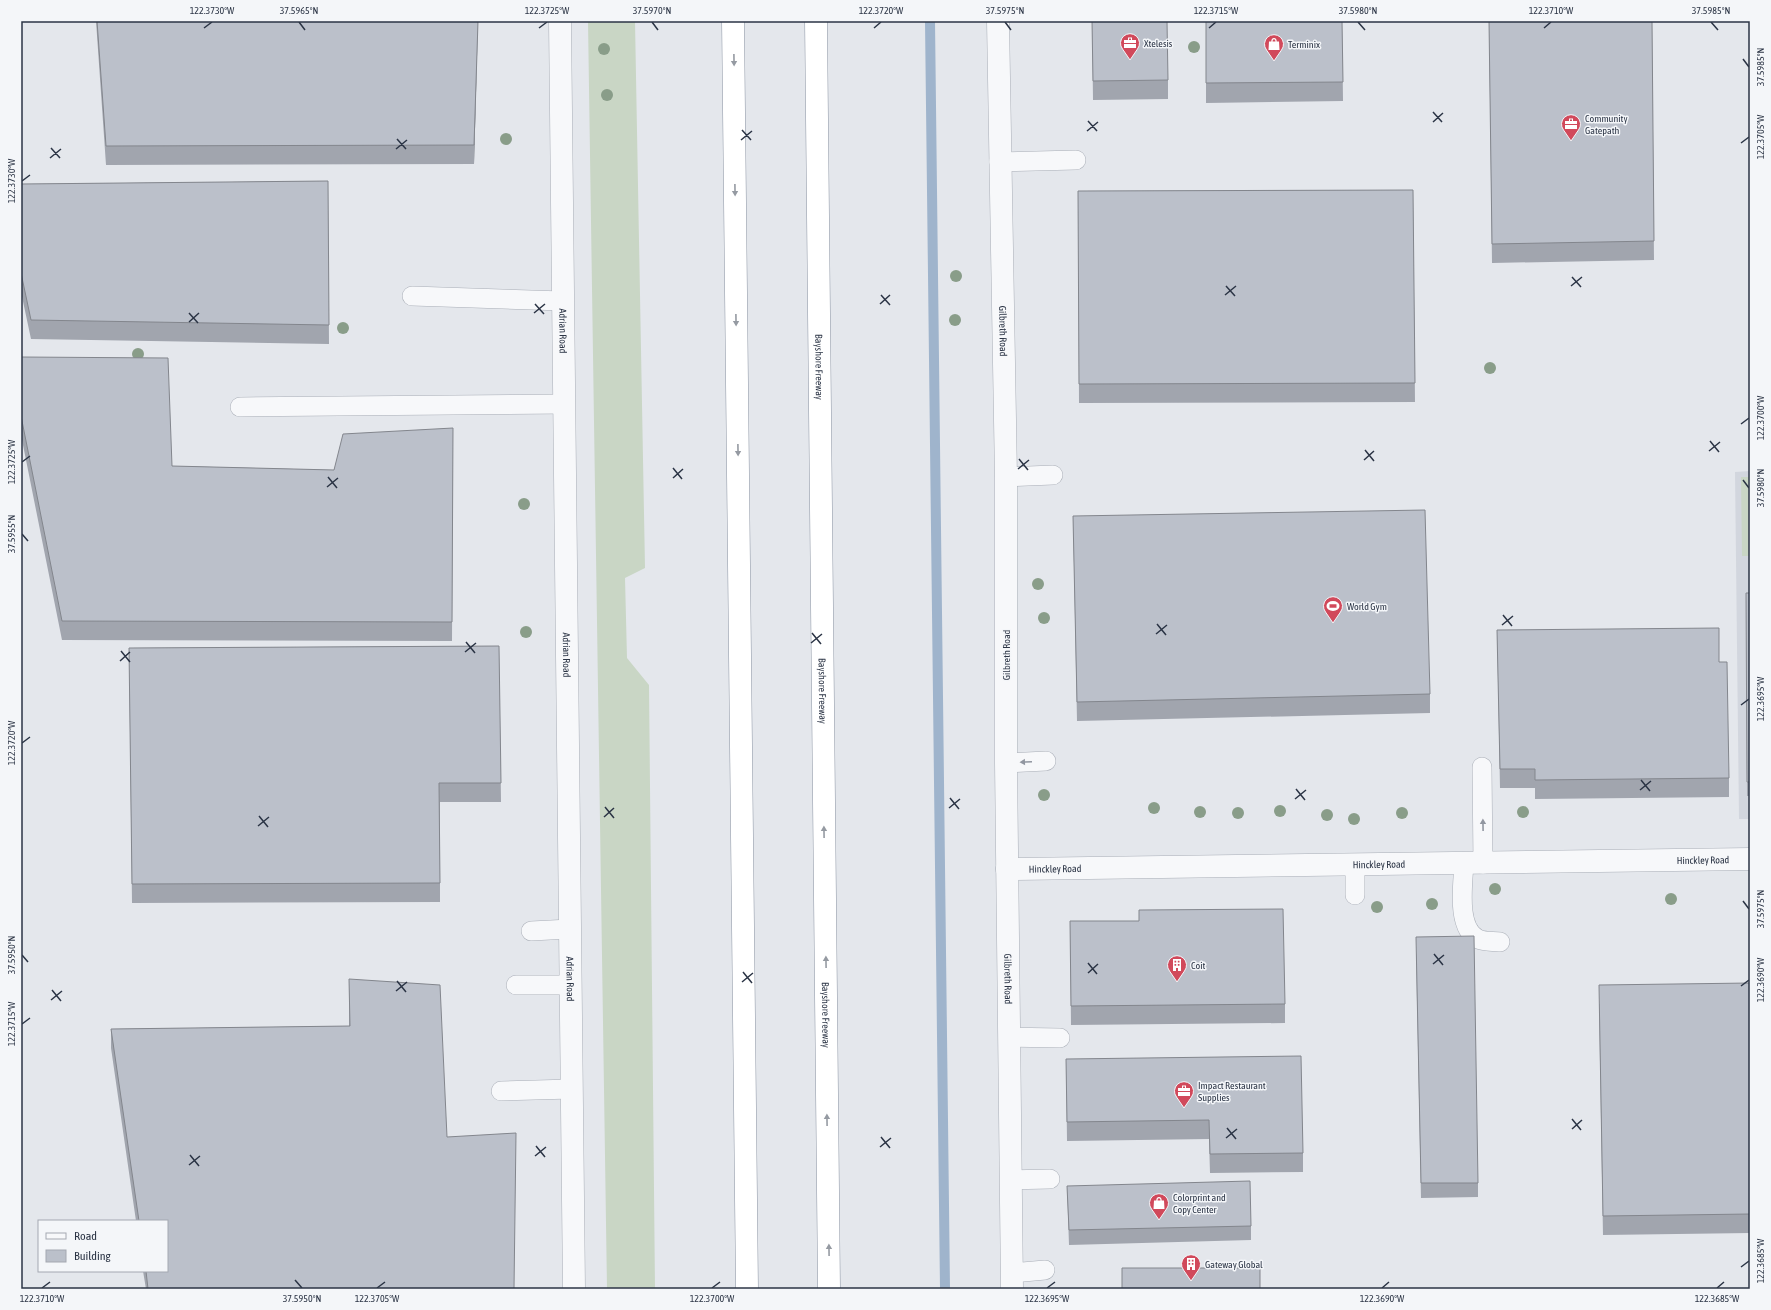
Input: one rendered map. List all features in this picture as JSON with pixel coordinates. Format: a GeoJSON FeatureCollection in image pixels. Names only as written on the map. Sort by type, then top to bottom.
{"type":"FeatureCollection","features":[{"type":"Feature","properties":{"kind":"highway"},"geometry":{"type":"LineString","coordinates":[[733,21],[747,1289]]}},
{"type":"Feature","properties":{"kind":"highway","name":"Bayshore Freeway"},"geometry":{"type":"LineString","coordinates":[[816,21],[829,1289]]}},
{"type":"Feature","properties":{"kind":"street","name":"Adrian Road"},"geometry":{"type":"LineString","coordinates":[[560,21],[574,1289]]}},
{"type":"Feature","properties":{"kind":"street","name":"Gilbreth Road"},"geometry":{"type":"LineString","coordinates":[[998,21],[999,162],[1006,477],[1006,763],[1012,1281]]}},
{"type":"Feature","properties":{"kind":"street","name":"Hinckley Road"},"geometry":{"type":"LineString","coordinates":[[1007,869],[1750,859]]}},
{"type":"Feature","properties":{"kind":"lane"},"geometry":{"type":"LineString","coordinates":[[999,162],[1076,160]]}},
{"type":"Feature","properties":{"kind":"lane"},"geometry":{"type":"LineString","coordinates":[[412,296],[564,301]]}},
{"type":"Feature","properties":{"kind":"lane"},"geometry":{"type":"LineString","coordinates":[[240,407],[565,404]]}},
{"type":"Feature","properties":{"kind":"lane"},"geometry":{"type":"LineString","coordinates":[[1006,477],[1053,475]]}},
{"type":"Feature","properties":{"kind":"lane"},"geometry":{"type":"LineString","coordinates":[[1006,763],[1046,761]]}},
{"type":"Feature","properties":{"kind":"lane"},"geometry":{"type":"LineString","coordinates":[[1482,767],[1473,863],[1463,918],[1466,927],[1471,934],[1479,939],[1500,942]]}},
{"type":"Feature","properties":{"kind":"lane"},"geometry":{"type":"LineString","coordinates":[[1355,864],[1355,894]]}},
{"type":"Feature","properties":{"kind":"lane"},"geometry":{"type":"LineString","coordinates":[[531,930],[570,929]]}},
{"type":"Feature","properties":{"kind":"lane"},"geometry":{"type":"LineString","coordinates":[[516,985],[571,985]]}},
{"type":"Feature","properties":{"kind":"lane"},"geometry":{"type":"LineString","coordinates":[[1009,1037],[1060,1038]]}},
{"type":"Feature","properties":{"kind":"lane"},"geometry":{"type":"LineString","coordinates":[[501,1091],[572,1089]]}},
{"type":"Feature","properties":{"kind":"lane"},"geometry":{"type":"LineString","coordinates":[[1010,1180],[1050,1180]]}},
{"type":"Feature","properties":{"kind":"lane"},"geometry":{"type":"LineString","coordinates":[[1012,1281],[1045,1270]]}},
{"type":"Feature","properties":{"kind":"shaded area"},"geometry":{"type":"Polygon","coordinates":[[[1750,471],[1750,819],[1739,819],[1735,472],[1750,471]]]}},
{"type":"Feature","properties":{"kind":"green space"},"geometry":{"type":"Polygon","coordinates":[[[588,21],[635,21],[645,568],[625,578],[627,658],[649,685],[655,1289],[607,1289],[588,21]]]}},
{"type":"Feature","properties":{"kind":"green space"},"geometry":{"type":"Polygon","coordinates":[[[1741,477],[1750,477],[1750,556],[1742,556],[1741,477]]]}},
{"type":"Feature","properties":{"kind":"building"},"geometry":{"type":"Polygon","coordinates":[[[97,21],[478,21],[474,145],[106,146],[97,21]]]}},
{"type":"Feature","properties":{"kind":"building","name":"Xtelesis"},"geometry":{"type":"Polygon","coordinates":[[[1092,21],[1167,21],[1168,80],[1093,81],[1092,21]]]}},
{"type":"Feature","properties":{"kind":"building","name":"Terminix"},"geometry":{"type":"Polygon","coordinates":[[[1206,21],[1342,21],[1343,82],[1206,83],[1206,21]]]}},
{"type":"Feature","properties":{"kind":"building","name":"Community Gatepath"},"geometry":{"type":"Polygon","coordinates":[[[1489,21],[1652,21],[1654,241],[1492,244],[1489,21]]]}},
{"type":"Feature","properties":{"kind":"building"},"geometry":{"type":"Polygon","coordinates":[[[328,181],[329,325],[31,320],[21,273],[21,184],[328,181]]]}},
{"type":"Feature","properties":{"kind":"building"},"geometry":{"type":"Polygon","coordinates":[[[1413,190],[1415,383],[1079,384],[1078,191],[1413,190]]]}},
{"type":"Feature","properties":{"kind":"building"},"geometry":{"type":"Polygon","coordinates":[[[21,357],[168,358],[172,466],[334,470],[343,434],[453,428],[452,622],[62,621],[21,416],[21,357]]]}},
{"type":"Feature","properties":{"kind":"building"},"geometry":{"type":"Polygon","coordinates":[[[1425,510],[1430,694],[1077,702],[1073,516],[1425,510]]]}},
{"type":"Feature","properties":{"kind":"building"},"geometry":{"type":"Polygon","coordinates":[[[1746,593],[1750,593],[1750,782],[1747,782],[1746,593]]]}},
{"type":"Feature","properties":{"kind":"building"},"geometry":{"type":"Polygon","coordinates":[[[1719,628],[1719,662],[1727,662],[1729,778],[1535,780],[1535,769],[1500,769],[1497,630],[1719,628]]]}},
{"type":"Feature","properties":{"kind":"building"},"geometry":{"type":"Polygon","coordinates":[[[499,646],[501,783],[439,783],[440,883],[132,884],[129,648],[499,646]]]}},
{"type":"Feature","properties":{"kind":"building","name":"Coit"},"geometry":{"type":"Polygon","coordinates":[[[1283,909],[1285,1004],[1071,1006],[1070,921],[1139,921],[1139,910],[1283,909]]]}},
{"type":"Feature","properties":{"kind":"building"},"geometry":{"type":"Polygon","coordinates":[[[1474,936],[1478,1183],[1421,1183],[1416,937],[1474,936]]]}},
{"type":"Feature","properties":{"kind":"building"},"geometry":{"type":"Polygon","coordinates":[[[349,979],[440,985],[447,1137],[516,1133],[514,1289],[148,1289],[146,1272],[168,1272],[168,1220],[139,1220],[111,1029],[350,1026],[349,979]]]}},
{"type":"Feature","properties":{"kind":"building"},"geometry":{"type":"Polygon","coordinates":[[[1750,983],[1750,1214],[1603,1216],[1599,985],[1750,983]]]}},
{"type":"Feature","properties":{"kind":"building","name":"Impact Restaurant Supplies"},"geometry":{"type":"Polygon","coordinates":[[[1301,1056],[1303,1153],[1210,1154],[1209,1120],[1067,1122],[1066,1059],[1301,1056]]]}},
{"type":"Feature","properties":{"kind":"building","name":"Colorprint and Copy Center"},"geometry":{"type":"Polygon","coordinates":[[[1250,1181],[1251,1226],[1069,1230],[1067,1186],[1250,1181]]]}},
{"type":"Feature","properties":{"kind":"building","name":"Gateway Global"},"geometry":{"type":"Polygon","coordinates":[[[1122,1268],[1260,1268],[1260,1289],[1122,1289],[1122,1268]]]}},
{"type":"Feature","properties":{"kind":"waterway"},"geometry":{"type":"LineString","coordinates":[[930,21],[945,1289]]}},
{"type":"Feature","properties":{"kind":"place","name":"Xtelesis"},"geometry":{"type":"Point","coordinates":[1130,60]}},
{"type":"Feature","properties":{"kind":"place","name":"Terminix"},"geometry":{"type":"Point","coordinates":[1274,61]}},
{"type":"Feature","properties":{"kind":"place","name":"Community Gatepath"},"geometry":{"type":"Point","coordinates":[1571,141]}},
{"type":"Feature","properties":{"kind":"place","name":"World Gym"},"geometry":{"type":"Point","coordinates":[1333,623]}},
{"type":"Feature","properties":{"kind":"place","name":"Coit"},"geometry":{"type":"Point","coordinates":[1177,982]}},
{"type":"Feature","properties":{"kind":"place","name":"Impact Restaurant Supplies"},"geometry":{"type":"Point","coordinates":[1184,1108]}},
{"type":"Feature","properties":{"kind":"place","name":"Colorprint and Copy Center"},"geometry":{"type":"Point","coordinates":[1159,1220]}},
{"type":"Feature","properties":{"kind":"place","name":"Gateway Global"},"geometry":{"type":"Point","coordinates":[1191,1281]}}]}
